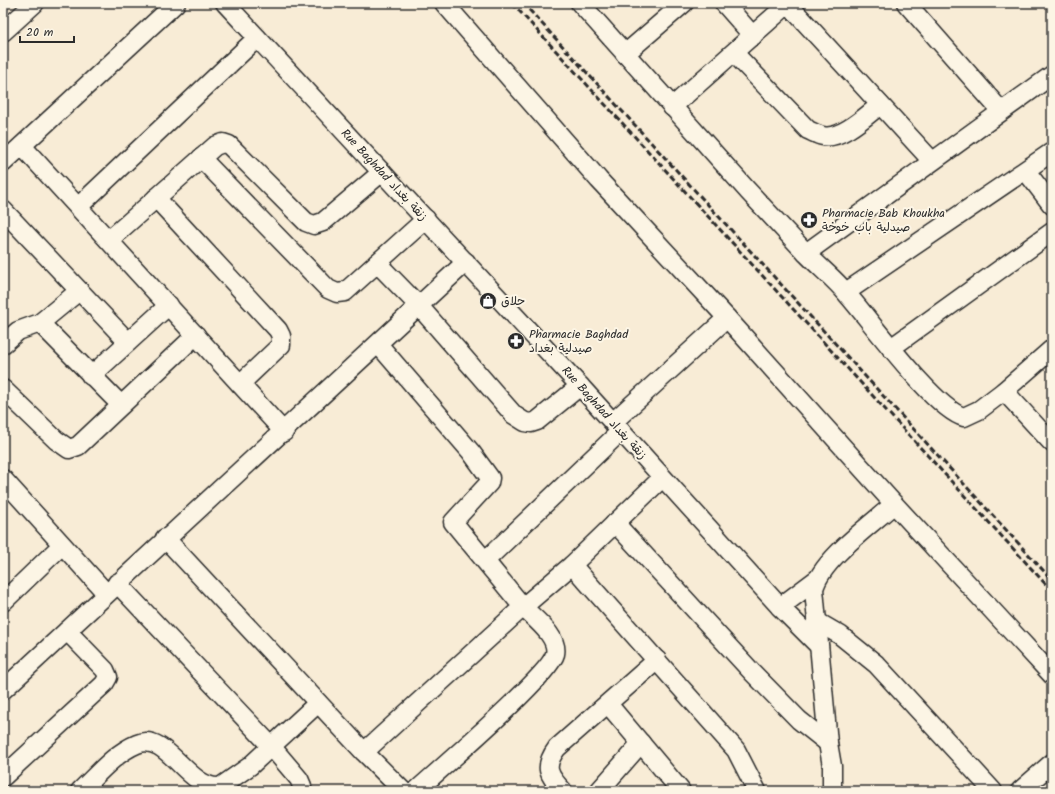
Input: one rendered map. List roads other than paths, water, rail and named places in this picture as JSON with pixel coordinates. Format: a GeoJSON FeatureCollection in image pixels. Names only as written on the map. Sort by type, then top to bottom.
{"type":"FeatureCollection","features":[{"type":"Feature","properties":{"kind":"street"},"geometry":{"type":"LineString","coordinates":[[3,32],[35,3]]}},
{"type":"Feature","properties":{"kind":"street","name":"Rue Baghdad زنقة بغداد"},"geometry":{"type":"LineString","coordinates":[[225,3],[580,386],[780,607],[819,646]]}},
{"type":"Feature","properties":{"kind":"street"},"geometry":{"type":"LineString","coordinates":[[444,3],[599,180],[727,318],[894,504],[1052,675]]}},
{"type":"Feature","properties":{"kind":"street"},"geometry":{"type":"LineString","coordinates":[[580,3],[672,108],[806,253],[846,292],[891,348],[944,407],[964,418],[972,414],[1004,391],[1052,349]]}},
{"type":"Feature","properties":{"kind":"street"},"geometry":{"type":"LineString","coordinates":[[625,54],[684,3]]}},
{"type":"Feature","properties":{"kind":"street"},"geometry":{"type":"LineString","coordinates":[[724,3],[753,36]]}},
{"type":"Feature","properties":{"kind":"street"},"geometry":{"type":"LineString","coordinates":[[906,3],[1002,111]]}},
{"type":"Feature","properties":{"kind":"street"},"geometry":{"type":"LineString","coordinates":[[672,108],[789,4],[932,161]]}},
{"type":"Feature","properties":{"kind":"street"},"geometry":{"type":"LineString","coordinates":[[3,163],[171,5]]}},
{"type":"Feature","properties":{"kind":"street"},"geometry":{"type":"LineString","coordinates":[[78,206],[257,38]]}},
{"type":"Feature","properties":{"kind":"street"},"geometry":{"type":"LineString","coordinates":[[734,52],[808,130],[824,136],[836,135],[848,130],[880,105]]}},
{"type":"Feature","properties":{"kind":"street"},"geometry":{"type":"LineString","coordinates":[[806,253],[1052,75]]}},
{"type":"Feature","properties":{"kind":"street"},"geometry":{"type":"LineString","coordinates":[[109,240],[215,146],[223,143],[229,145],[306,222],[314,225],[324,222],[382,172]]}},
{"type":"Feature","properties":{"kind":"street"},"geometry":{"type":"LineString","coordinates":[[22,146],[284,432]]}},
{"type":"Feature","properties":{"kind":"street"},"geometry":{"type":"LineString","coordinates":[[846,292],[1052,152]]}},
{"type":"Feature","properties":{"kind":"street"},"geometry":{"type":"LineString","coordinates":[[201,158],[328,289],[337,293],[345,292],[426,219]]}},
{"type":"Feature","properties":{"kind":"street"},"geometry":{"type":"LineString","coordinates":[[1026,171],[1052,205]]}},
{"type":"Feature","properties":{"kind":"street"},"geometry":{"type":"LineString","coordinates":[[156,198],[278,330],[281,336],[281,345],[240,384]]}},
{"type":"Feature","properties":{"kind":"street"},"geometry":{"type":"LineString","coordinates":[[3,210],[128,342]]}},
{"type":"Feature","properties":{"kind":"street"},"geometry":{"type":"LineString","coordinates":[[891,348],[1052,232]]}},
{"type":"Feature","properties":{"kind":"street"},"geometry":{"type":"LineString","coordinates":[[3,690],[165,538],[284,432],[466,262]]}},
{"type":"Feature","properties":{"kind":"street"},"geometry":{"type":"LineString","coordinates":[[377,263],[419,306],[500,400],[520,420],[531,423],[537,420],[580,386]]}},
{"type":"Feature","properties":{"kind":"street"},"geometry":{"type":"LineString","coordinates":[[3,344],[18,331],[40,323],[79,290]]}},
{"type":"Feature","properties":{"kind":"street"},"geometry":{"type":"LineString","coordinates":[[91,376],[169,305]]}},
{"type":"Feature","properties":{"kind":"street"},"geometry":{"type":"LineString","coordinates":[[486,560],[727,318]]}},
{"type":"Feature","properties":{"kind":"street"},"geometry":{"type":"LineString","coordinates":[[40,323],[121,405]]}},
{"type":"Feature","properties":{"kind":"street"},"geometry":{"type":"LineString","coordinates":[[3,389],[56,440],[69,449],[78,446],[196,335]]}},
{"type":"Feature","properties":{"kind":"street"},"geometry":{"type":"LineString","coordinates":[[378,344],[471,452],[490,478],[489,483],[453,522],[486,560],[523,607],[552,639],[555,654],[550,664],[499,715],[416,791]]}},
{"type":"Feature","properties":{"kind":"street"},"geometry":{"type":"LineString","coordinates":[[1004,391],[1052,443]]}},
{"type":"Feature","properties":{"kind":"street"},"geometry":{"type":"LineString","coordinates":[[364,752],[572,564],[662,478]]}},
{"type":"Feature","properties":{"kind":"street"},"geometry":{"type":"LineString","coordinates":[[6,488],[62,545],[112,588],[271,746],[299,780],[302,786],[302,791]]}},
{"type":"Feature","properties":{"kind":"street"},"geometry":{"type":"LineString","coordinates":[[780,607],[816,580],[834,557],[894,504]]}},
{"type":"Feature","properties":{"kind":"street"},"geometry":{"type":"LineString","coordinates":[[615,523],[752,672],[806,727],[828,743]]}},
{"type":"Feature","properties":{"kind":"street"},"geometry":{"type":"LineString","coordinates":[[165,538],[364,752],[403,791]]}},
{"type":"Feature","properties":{"kind":"street"},"geometry":{"type":"LineString","coordinates":[[3,602],[62,545]]}},
{"type":"Feature","properties":{"kind":"street"},"geometry":{"type":"LineString","coordinates":[[572,564],[736,750],[757,791]]}},
{"type":"Feature","properties":{"kind":"street"},"geometry":{"type":"LineString","coordinates":[[816,580],[814,589],[816,621],[828,743],[832,766],[832,791]]}},
{"type":"Feature","properties":{"kind":"street"},"geometry":{"type":"LineString","coordinates":[[816,621],[840,635],[876,664],[993,791]]}},
{"type":"Feature","properties":{"kind":"street"},"geometry":{"type":"LineString","coordinates":[[3,777],[104,684],[108,677],[105,670],[67,631]]}},
{"type":"Feature","properties":{"kind":"street"},"geometry":{"type":"LineString","coordinates":[[563,791],[552,778],[548,769],[551,756],[557,748],[656,660]]}},
{"type":"Feature","properties":{"kind":"street"},"geometry":{"type":"LineString","coordinates":[[84,790],[121,754],[143,742],[152,742],[168,753],[196,780],[213,788],[220,787],[237,777],[318,703]]}},
{"type":"Feature","properties":{"kind":"street"},"geometry":{"type":"LineString","coordinates":[[608,704],[681,791]]}},
{"type":"Feature","properties":{"kind":"street"},"geometry":{"type":"LineString","coordinates":[[806,727],[826,716]]}},
{"type":"Feature","properties":{"kind":"street"},"geometry":{"type":"LineString","coordinates":[[599,791],[641,743]]}},
{"type":"Feature","properties":{"kind":"street"},"geometry":{"type":"LineString","coordinates":[[1020,791],[1052,763]]}},
{"type":"Feature","properties":{"kind":"railway"},"geometry":{"type":"LineString","coordinates":[[512,3],[1052,591]]}},
{"type":"Feature","properties":{"kind":"railway"},"geometry":{"type":"LineString","coordinates":[[523,3],[1052,580]]}},
{"type":"Feature","properties":{"kind":"place","name":"Pharmacie Bab Khoukha صيدلية باب خوخة"},"geometry":{"type":"Point","coordinates":[809,220]}},
{"type":"Feature","properties":{"kind":"place","name":"حلاق"},"geometry":{"type":"Point","coordinates":[488,301]}},
{"type":"Feature","properties":{"kind":"place","name":"Pharmacie Baghdad صيدلية بغداد"},"geometry":{"type":"Point","coordinates":[516,341]}}]}
